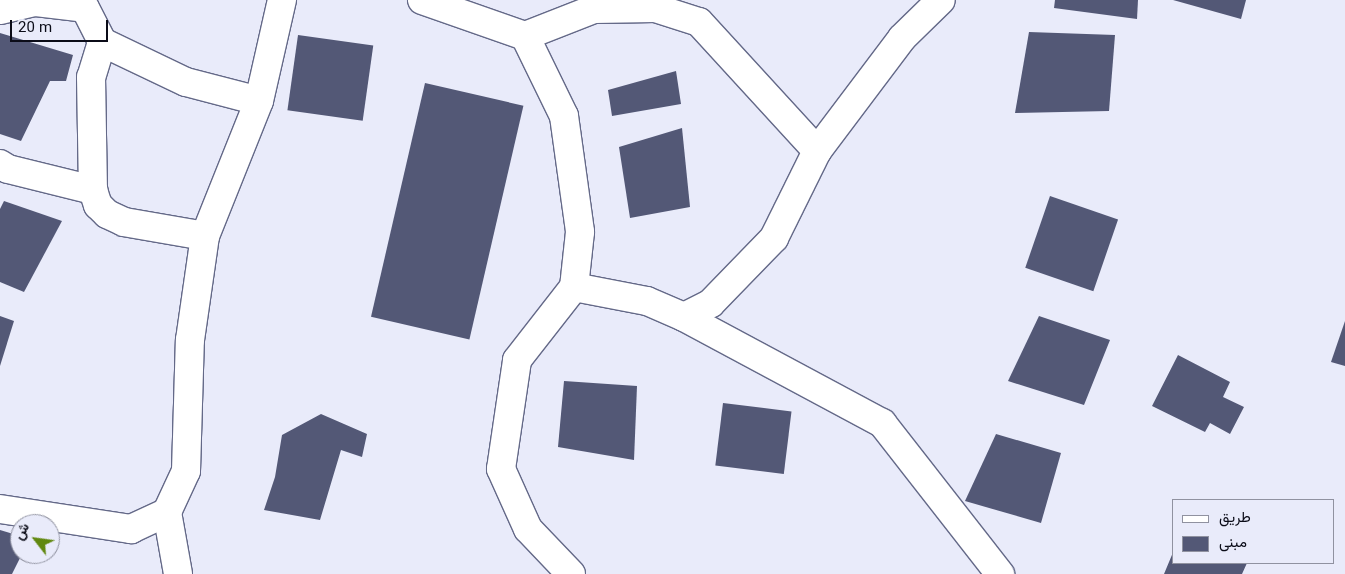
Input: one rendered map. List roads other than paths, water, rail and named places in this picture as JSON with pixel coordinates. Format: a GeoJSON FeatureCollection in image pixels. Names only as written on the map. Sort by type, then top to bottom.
{"type":"FeatureCollection","features":[{"type":"Feature","properties":{"kind":"street"},"geometry":{"type":"LineString","coordinates":[[178,574],[167,512],[186,471],[190,340],[205,236],[259,101],[282,0]]}},
{"type":"Feature","properties":{"kind":"street"},"geometry":{"type":"LineString","coordinates":[[422,0],[526,36],[594,9],[655,4],[699,22],[816,151]]}},
{"type":"Feature","properties":{"kind":"street"},"geometry":{"type":"LineString","coordinates":[[684,317],[711,303],[774,238],[816,151],[902,38],[941,0]]}},
{"type":"Feature","properties":{"kind":"street"},"geometry":{"type":"LineString","coordinates":[[0,10],[36,2],[82,4],[102,42],[186,82],[259,101]]}},
{"type":"Feature","properties":{"kind":"street"},"geometry":{"type":"LineString","coordinates":[[526,36],[564,116],[580,232],[574,287],[517,360],[500,469],[528,529],[571,574]]}},
{"type":"Feature","properties":{"kind":"street"},"geometry":{"type":"LineString","coordinates":[[102,42],[91,77],[93,190],[98,205],[107,214],[124,222],[205,236]]}},
{"type":"Feature","properties":{"kind":"street"},"geometry":{"type":"LineString","coordinates":[[2,172],[93,190]]}},
{"type":"Feature","properties":{"kind":"street"},"geometry":{"type":"LineString","coordinates":[[574,287],[647,301],[684,317],[882,423],[1000,574]]}},
{"type":"Feature","properties":{"kind":"street"},"geometry":{"type":"LineString","coordinates":[[0,509],[131,529],[167,512]]}}]}
